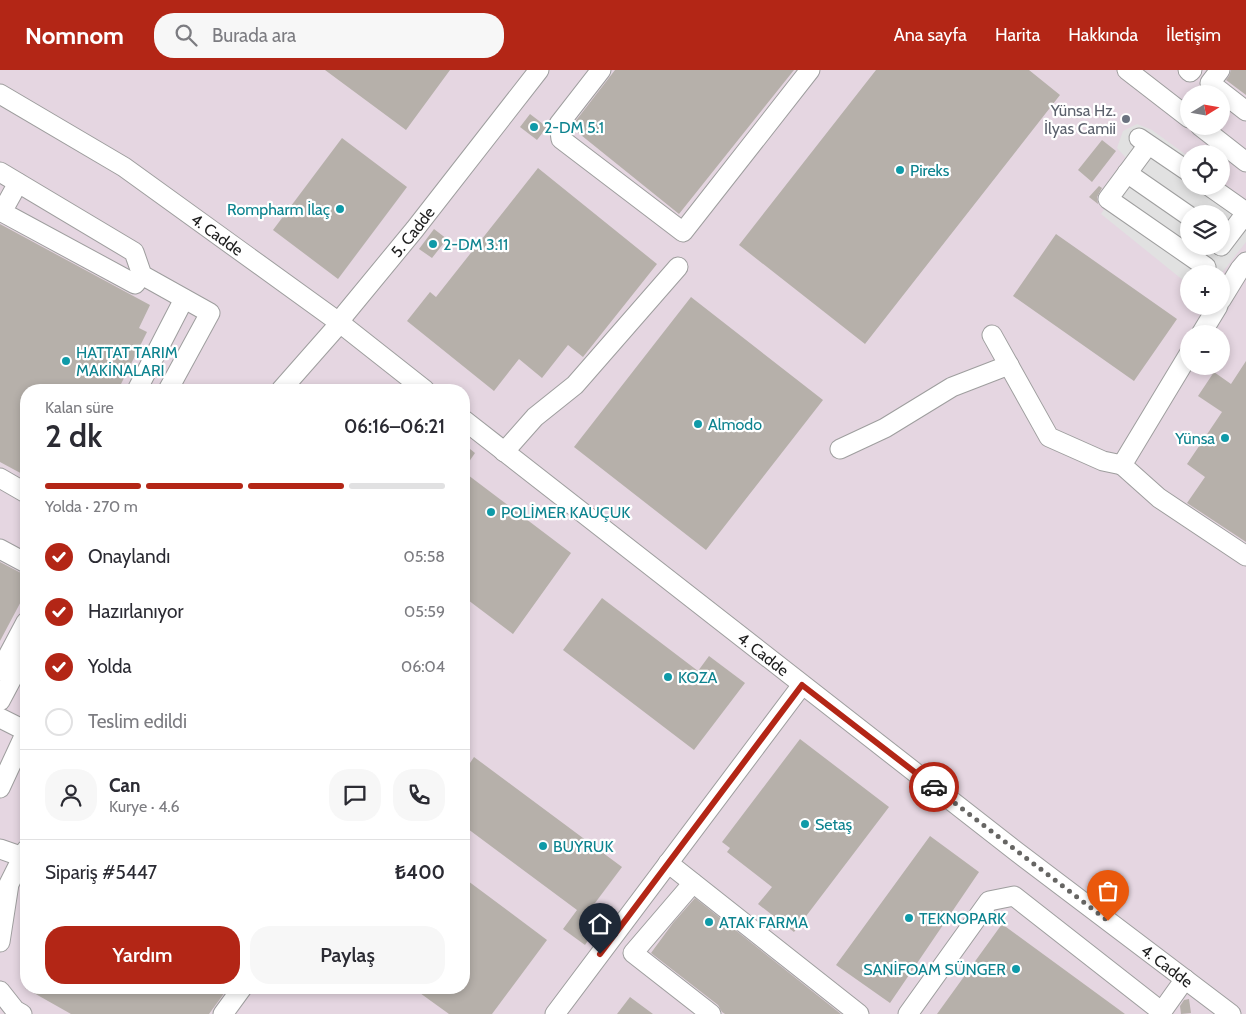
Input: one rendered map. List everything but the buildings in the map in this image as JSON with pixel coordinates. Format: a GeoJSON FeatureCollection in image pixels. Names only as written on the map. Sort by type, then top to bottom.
{"type":"FeatureCollection","features":[{"type":"Feature","properties":{"kind":"street","name":"5. Cadde"},"geometry":{"type":"LineString","coordinates":[[286,384],[340,323],[345,314],[415,229],[539,70]]}},
{"type":"Feature","properties":{"kind":"street"},"geometry":{"type":"LineString","coordinates":[[602,70],[559,124],[562,139],[683,232],[810,70]]}},
{"type":"Feature","properties":{"kind":"street"},"geometry":{"type":"LineString","coordinates":[[1126,70],[1180,111]]}},
{"type":"Feature","properties":{"kind":"street"},"geometry":{"type":"LineString","coordinates":[[1188,70],[1190,72],[1192,70]]}},
{"type":"Feature","properties":{"kind":"street"},"geometry":{"type":"LineString","coordinates":[[1220,70],[1210,83],[1246,111]]}},
{"type":"Feature","properties":{"kind":"street","name":"4. Cadde"},"geometry":{"type":"LineString","coordinates":[[0,94],[124,167],[340,323],[417,384]]}},
{"type":"Feature","properties":{"kind":"street"},"geometry":{"type":"LineString","coordinates":[[1212,135],[1246,162]]}},
{"type":"Feature","properties":{"kind":"street"},"geometry":{"type":"LineString","coordinates":[[1180,166],[1144,141],[1127,174],[1108,199],[1196,265]]}},
{"type":"Feature","properties":{"kind":"street"},"geometry":{"type":"LineString","coordinates":[[0,172],[134,252],[142,276],[210,313],[171,384]]}},
{"type":"Feature","properties":{"kind":"street"},"geometry":{"type":"LineString","coordinates":[[1127,174],[1180,210]]}},
{"type":"Feature","properties":{"kind":"street"},"geometry":{"type":"LineString","coordinates":[[18,183],[2,212],[135,284],[142,276]]}},
{"type":"Feature","properties":{"kind":"street"},"geometry":{"type":"LineString","coordinates":[[1222,195],[1246,212],[1230,232]]}},
{"type":"Feature","properties":{"kind":"street"},"geometry":{"type":"LineString","coordinates":[[1229,255],[1233,261],[1246,257]]}},
{"type":"Feature","properties":{"kind":"street"},"geometry":{"type":"LineString","coordinates":[[1230,286],[1246,262]]}},
{"type":"Feature","properties":{"kind":"street"},"geometry":{"type":"LineString","coordinates":[[504,452],[535,417],[575,385],[678,267]]}},
{"type":"Feature","properties":{"kind":"street"},"geometry":{"type":"LineString","coordinates":[[140,384],[184,298]]}},
{"type":"Feature","properties":{"kind":"street"},"geometry":{"type":"LineString","coordinates":[[992,335],[1049,437],[1103,461],[1122,465],[1159,498],[1246,556]]}},
{"type":"Feature","properties":{"kind":"street"},"geometry":{"type":"LineString","coordinates":[[840,449],[885,428],[952,387],[1009,365]]}},
{"type":"Feature","properties":{"kind":"street"},"geometry":{"type":"LineString","coordinates":[[1122,465],[1180,369]]}},
{"type":"Feature","properties":{"kind":"street","name":"4. Cadde"},"geometry":{"type":"LineString","coordinates":[[470,425],[1017,852],[1185,979],[1220,1011]]}},
{"type":"Feature","properties":{"kind":"street"},"geometry":{"type":"LineString","coordinates":[[0,478],[20,490]]}},
{"type":"Feature","properties":{"kind":"street"},"geometry":{"type":"LineString","coordinates":[[0,549],[20,560]]}},
{"type":"Feature","properties":{"kind":"street"},"geometry":{"type":"LineString","coordinates":[[0,671],[20,633]]}},
{"type":"Feature","properties":{"kind":"street"},"geometry":{"type":"LineString","coordinates":[[0,702],[20,664]]}},
{"type":"Feature","properties":{"kind":"street"},"geometry":{"type":"LineString","coordinates":[[555,1014],[802,685]]}},
{"type":"Feature","properties":{"kind":"street"},"geometry":{"type":"LineString","coordinates":[[0,718],[20,729]]}},
{"type":"Feature","properties":{"kind":"street"},"geometry":{"type":"LineString","coordinates":[[0,788],[20,745]]}},
{"type":"Feature","properties":{"kind":"street"},"geometry":{"type":"LineString","coordinates":[[0,849],[20,852]]}},
{"type":"Feature","properties":{"kind":"street"},"geometry":{"type":"LineString","coordinates":[[0,942],[8,884],[20,861]]}},
{"type":"Feature","properties":{"kind":"street"},"geometry":{"type":"LineString","coordinates":[[668,863],[859,1014]]}},
{"type":"Feature","properties":{"kind":"street"},"geometry":{"type":"LineString","coordinates":[[693,883],[633,953],[711,1014]]}},
{"type":"Feature","properties":{"kind":"street"},"geometry":{"type":"LineString","coordinates":[[908,1014],[989,900],[1014,896],[1161,1013],[1185,979]]}},
{"type":"Feature","properties":{"kind":"street"},"geometry":{"type":"LineString","coordinates":[[0,991],[15,1010],[22,1014]]}},
{"type":"Feature","properties":{"kind":"street"},"geometry":{"type":"LineString","coordinates":[[223,1014],[238,994]]}},
{"type":"Feature","properties":{"kind":"shaded area"},"geometry":{"type":"Polygon","coordinates":[[[0,70],[1246,70],[1246,1014],[0,1014],[0,70]]]}},
{"type":"Feature","properties":{"kind":"shaded area"},"geometry":{"type":"Polygon","coordinates":[[[1137,124],[1152,130],[1180,150],[1180,195],[1230,195],[1230,188],[1246,200],[1246,242],[1228,265],[1180,265],[1180,278],[1101,214],[1114,195],[1103,188],[1126,158],[1117,148],[1123,131],[1137,124]]]}},
{"type":"Feature","properties":{"kind":"way so far"},"geometry":{"type":"LineString","coordinates":[[934,787],[1108,921]]}},
{"type":"Feature","properties":{"kind":"place","name":"Yünsa Hz. İlyas Camii"},"geometry":{"type":"Point","coordinates":[1126,119]}},
{"type":"Feature","properties":{"kind":"place","name":"2-DM 5.1"},"geometry":{"type":"Point","coordinates":[534,127]}},
{"type":"Feature","properties":{"kind":"place","name":"Pireks"},"geometry":{"type":"Point","coordinates":[900,170]}},
{"type":"Feature","properties":{"kind":"place","name":"Rompharm İlaç"},"geometry":{"type":"Point","coordinates":[340,209]}},
{"type":"Feature","properties":{"kind":"place","name":"2-DM 3.11"},"geometry":{"type":"Point","coordinates":[433,244]}},
{"type":"Feature","properties":{"kind":"place","name":"HATTAT TARIM MAKİNALARI"},"geometry":{"type":"Point","coordinates":[66,361]}},
{"type":"Feature","properties":{"kind":"place","name":"Almodo"},"geometry":{"type":"Point","coordinates":[698,424]}},
{"type":"Feature","properties":{"kind":"place","name":"Yünsa"},"geometry":{"type":"Point","coordinates":[1225,438]}},
{"type":"Feature","properties":{"kind":"place","name":"POLİMER KAUÇUK"},"geometry":{"type":"Point","coordinates":[491,512]}},
{"type":"Feature","properties":{"kind":"place","name":"KOZA"},"geometry":{"type":"Point","coordinates":[668,677]}},
{"type":"Feature","properties":{"kind":"place","name":"Setaş"},"geometry":{"type":"Point","coordinates":[805,824]}},
{"type":"Feature","properties":{"kind":"place","name":"BUYRUK"},"geometry":{"type":"Point","coordinates":[543,846]}},
{"type":"Feature","properties":{"kind":"place","name":"TEKNOPARK"},"geometry":{"type":"Point","coordinates":[909,918]}},
{"type":"Feature","properties":{"kind":"place","name":"ATAK FARMA"},"geometry":{"type":"Point","coordinates":[709,922]}},
{"type":"Feature","properties":{"kind":"place","name":"SANİFOAM SÜNGER"},"geometry":{"type":"Point","coordinates":[1016,969]}},
{"type":"Feature","properties":{"kind":"route"},"geometry":{"type":"LineString","coordinates":[[600,954],[802,685],[934,787]]}}]}
